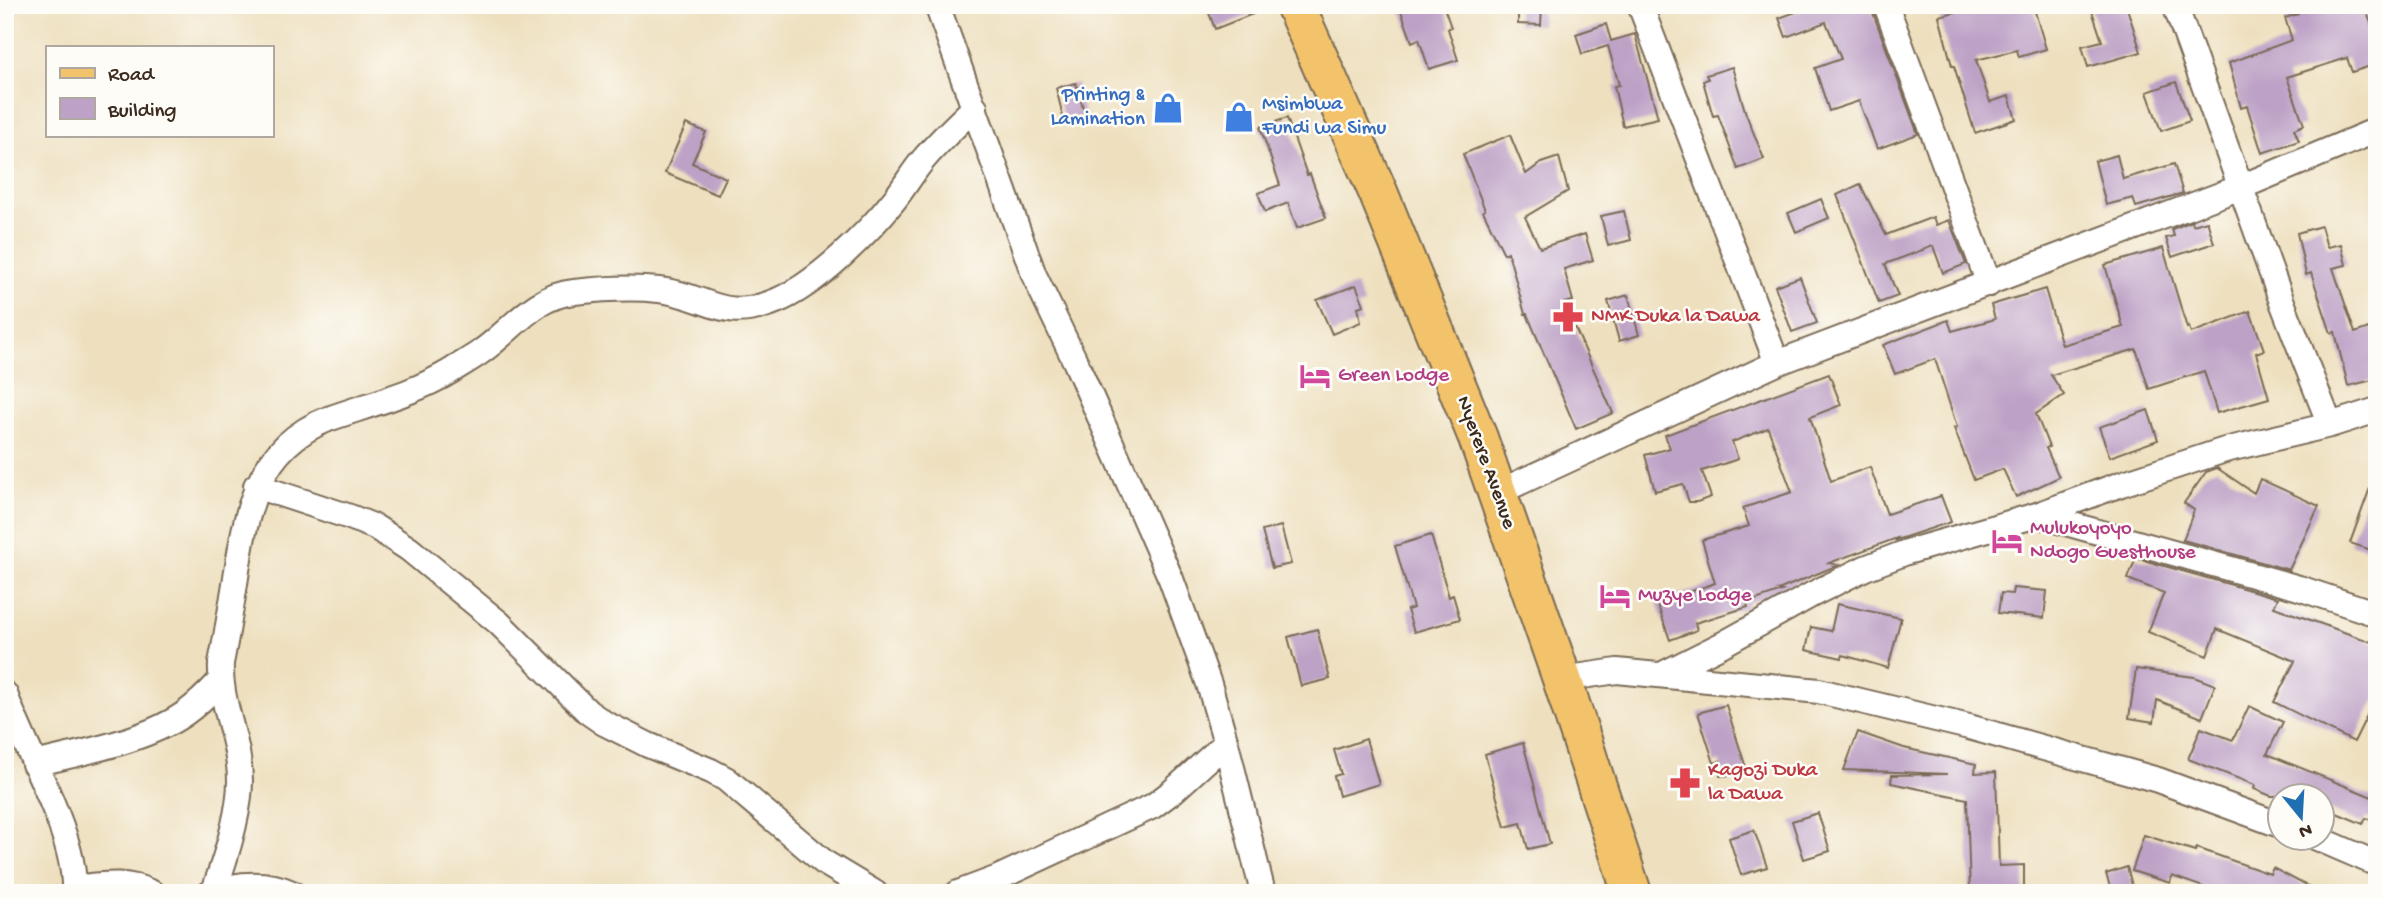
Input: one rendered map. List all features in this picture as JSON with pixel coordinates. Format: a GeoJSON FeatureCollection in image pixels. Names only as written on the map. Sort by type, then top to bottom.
{"type":"FeatureCollection","features":[{"type":"Feature","properties":{"kind":"main road","name":"Nyerere Avenue"},"geometry":{"type":"LineString","coordinates":[[1295,5],[1378,192],[1478,438],[1562,679],[1632,893]]}},
{"type":"Feature","properties":{"kind":"street"},"geometry":{"type":"LineString","coordinates":[[937,5],[1034,275],[1076,363],[1171,579],[1209,684],[1263,893]]}},
{"type":"Feature","properties":{"kind":"street"},"geometry":{"type":"LineString","coordinates":[[1640,5],[1777,362]]}},
{"type":"Feature","properties":{"kind":"street"},"geometry":{"type":"LineString","coordinates":[[1886,5],[1989,284]]}},
{"type":"Feature","properties":{"kind":"street"},"geometry":{"type":"LineString","coordinates":[[2175,5],[2282,302],[2330,425]]}},
{"type":"Feature","properties":{"kind":"street"},"geometry":{"type":"LineString","coordinates":[[212,892],[232,834],[240,781],[237,755],[220,681],[221,663],[243,530],[256,486],[281,452],[312,427],[438,379],[484,350],[533,307],[552,296],[604,290],[657,290],[677,293],[719,309],[743,312],[777,301],[801,289],[821,274],[877,219],[922,162],[975,107]]}},
{"type":"Feature","properties":{"kind":"street"},"geometry":{"type":"LineString","coordinates":[[1497,493],[1777,362],[2241,187],[2377,131]]}},
{"type":"Feature","properties":{"kind":"street"},"geometry":{"type":"LineString","coordinates":[[1661,675],[1866,568],[1907,552],[2037,515],[2224,450],[2330,425],[2377,410]]}},
{"type":"Feature","properties":{"kind":"street"},"geometry":{"type":"LineString","coordinates":[[256,486],[350,517],[388,535],[424,560],[499,622],[588,712],[604,723],[726,779],[825,863],[875,893]]}},
{"type":"Feature","properties":{"kind":"street"},"geometry":{"type":"LineString","coordinates":[[2037,515],[2299,588],[2377,614]]}},
{"type":"Feature","properties":{"kind":"street"},"geometry":{"type":"LineString","coordinates":[[1562,679],[1617,671],[1819,691],[1969,727],[2158,780],[2266,820]]}},
{"type":"Feature","properties":{"kind":"street"},"geometry":{"type":"LineString","coordinates":[[34,764],[121,742],[161,726],[183,715],[220,681]]}},
{"type":"Feature","properties":{"kind":"street"},"geometry":{"type":"LineString","coordinates":[[5,694],[46,788],[68,849],[74,890],[127,884],[152,893]]}},
{"type":"Feature","properties":{"kind":"street"},"geometry":{"type":"LineString","coordinates":[[958,893],[998,878],[1153,806],[1226,743]]}},
{"type":"Feature","properties":{"kind":"street"},"geometry":{"type":"LineString","coordinates":[[2336,846],[2377,864]]}},
{"type":"Feature","properties":{"kind":"street"},"geometry":{"type":"LineString","coordinates":[[212,892],[250,884],[269,885],[292,893]]}},
{"type":"Feature","properties":{"kind":"building"},"geometry":{"type":"Polygon","coordinates":[[[1206,5],[1273,5],[1273,6],[1215,29],[1206,5]]]}},
{"type":"Feature","properties":{"kind":"building"},"geometry":{"type":"Polygon","coordinates":[[[1399,5],[1443,5],[1458,60],[1429,69],[1419,39],[1412,42],[1399,5]]]}},
{"type":"Feature","properties":{"kind":"building"},"geometry":{"type":"Polygon","coordinates":[[[1518,5],[1542,5],[1541,25],[1518,24],[1518,5]]]}},
{"type":"Feature","properties":{"kind":"building"},"geometry":{"type":"Polygon","coordinates":[[[1815,5],[1870,5],[1918,134],[1877,149],[1859,101],[1829,111],[1815,68],[1841,59],[1826,22],[1786,37],[1779,18],[1815,5]]]}},
{"type":"Feature","properties":{"kind":"building"},"geometry":{"type":"Polygon","coordinates":[[[1984,5],[2033,5],[2046,49],[2019,57],[2017,50],[1976,60],[1990,102],[2009,96],[2016,119],[1975,133],[1952,66],[1939,16],[1984,5]]]}},
{"type":"Feature","properties":{"kind":"building"},"geometry":{"type":"Polygon","coordinates":[[[2090,5],[2126,5],[2141,52],[2088,67],[2082,46],[2102,41],[2090,5]]]}},
{"type":"Feature","properties":{"kind":"building"},"geometry":{"type":"Polygon","coordinates":[[[2312,5],[2364,5],[2377,39],[2377,64],[2352,72],[2347,58],[2287,77],[2304,125],[2294,129],[2299,141],[2262,153],[2247,106],[2241,108],[2229,63],[2292,40],[2285,18],[2312,5]]]}},
{"type":"Feature","properties":{"kind":"building"},"geometry":{"type":"Polygon","coordinates":[[[1606,24],[1611,41],[1635,34],[1658,118],[1623,126],[1614,86],[1619,85],[1608,46],[1582,54],[1576,34],[1606,24]]]}},
{"type":"Feature","properties":{"kind":"building"},"geometry":{"type":"Polygon","coordinates":[[[1732,67],[1746,114],[1764,159],[1738,169],[1718,115],[1713,116],[1703,81],[1708,79],[1706,75],[1732,67]]]}},
{"type":"Feature","properties":{"kind":"building"},"geometry":{"type":"Polygon","coordinates":[[[2176,82],[2190,121],[2161,131],[2147,92],[2176,82]]]}},
{"type":"Feature","properties":{"kind":"building"},"geometry":{"type":"Polygon","coordinates":[[[1076,83],[1086,119],[1065,125],[1056,88],[1076,83]]]}},
{"type":"Feature","properties":{"kind":"building"},"geometry":{"type":"Polygon","coordinates":[[[1287,118],[1326,218],[1297,228],[1288,203],[1265,212],[1258,193],[1280,185],[1260,127],[1287,118]]]}},
{"type":"Feature","properties":{"kind":"building"},"geometry":{"type":"Polygon","coordinates":[[[686,124],[706,132],[692,163],[726,178],[718,195],[665,173],[686,124]]]}},
{"type":"Feature","properties":{"kind":"building"},"geometry":{"type":"Polygon","coordinates":[[[1510,135],[1526,174],[1541,163],[1559,157],[1568,191],[1525,217],[1540,248],[1585,234],[1593,260],[1564,269],[1573,301],[1564,303],[1613,413],[1576,429],[1525,314],[1508,252],[1504,254],[1483,211],[1485,210],[1463,154],[1510,135]]]}},
{"type":"Feature","properties":{"kind":"building"},"geometry":{"type":"Polygon","coordinates":[[[2117,155],[2123,179],[2174,164],[2183,193],[2136,207],[2133,198],[2106,205],[2095,161],[2117,155]]]}},
{"type":"Feature","properties":{"kind":"building"},"geometry":{"type":"Polygon","coordinates":[[[1860,184],[1886,235],[1933,217],[1936,225],[1949,220],[1966,264],[1943,273],[1933,246],[1885,264],[1898,296],[1879,303],[1837,195],[1860,184]]]}},
{"type":"Feature","properties":{"kind":"building"},"geometry":{"type":"Polygon","coordinates":[[[1821,199],[1829,218],[1796,232],[1788,213],[1821,199]]]}},
{"type":"Feature","properties":{"kind":"building"},"geometry":{"type":"Polygon","coordinates":[[[1624,211],[1631,240],[1608,246],[1601,216],[1624,211]]]}},
{"type":"Feature","properties":{"kind":"building"},"geometry":{"type":"Polygon","coordinates":[[[2192,221],[2193,225],[2207,221],[2214,243],[2172,257],[2166,238],[2174,236],[2172,229],[2192,221]]]}},
{"type":"Feature","properties":{"kind":"building"},"geometry":{"type":"Polygon","coordinates":[[[2321,226],[2327,247],[2341,244],[2346,265],[2333,268],[2355,333],[2377,325],[2377,379],[2348,386],[2335,332],[2331,333],[2311,273],[2306,275],[2297,233],[2321,226]]]}},
{"type":"Feature","properties":{"kind":"building"},"geometry":{"type":"Polygon","coordinates":[[[2163,248],[2187,328],[2189,327],[2191,333],[2250,311],[2264,350],[2256,353],[2269,398],[2217,413],[2204,371],[2149,389],[2136,349],[2051,375],[2064,395],[2036,414],[2049,447],[2046,448],[2059,477],[2016,497],[2003,469],[1974,480],[1954,428],[1957,427],[1935,359],[1895,374],[1883,345],[1948,320],[1952,331],[1995,319],[1991,305],[2045,289],[2062,345],[2123,327],[2105,265],[2163,248]]]}},
{"type":"Feature","properties":{"kind":"building"},"geometry":{"type":"Polygon","coordinates":[[[1800,277],[1817,323],[1792,332],[1775,286],[1800,277]]]}},
{"type":"Feature","properties":{"kind":"building"},"geometry":{"type":"Polygon","coordinates":[[[1356,285],[1364,305],[1358,307],[1361,322],[1332,334],[1317,300],[1356,285]]]}},
{"type":"Feature","properties":{"kind":"building"},"geometry":{"type":"Polygon","coordinates":[[[1628,295],[1639,335],[1619,341],[1608,301],[1628,295]]]}},
{"type":"Feature","properties":{"kind":"building"},"geometry":{"type":"Polygon","coordinates":[[[1829,374],[1841,405],[1810,417],[1831,481],[1870,467],[1887,514],[1941,496],[1951,522],[1829,563],[1838,565],[1778,590],[1782,591],[1747,603],[1748,607],[1695,623],[1697,630],[1670,640],[1657,603],[1715,583],[1702,540],[1749,526],[1743,508],[1792,492],[1768,428],[1732,442],[1738,459],[1702,471],[1711,497],[1697,502],[1689,502],[1683,484],[1655,491],[1645,455],[1670,448],[1665,435],[1829,374]]]}},
{"type":"Feature","properties":{"kind":"building"},"geometry":{"type":"Polygon","coordinates":[[[2148,410],[2158,440],[2110,457],[2099,427],[2148,410]]]}},
{"type":"Feature","properties":{"kind":"building"},"geometry":{"type":"Polygon","coordinates":[[[2217,468],[2254,493],[2260,479],[2319,506],[2289,570],[2183,540],[2194,510],[2184,503],[2206,472],[2217,468]]]}},
{"type":"Feature","properties":{"kind":"building"},"geometry":{"type":"Polygon","coordinates":[[[2374,477],[2377,478],[2377,535],[2371,550],[2350,543],[2374,477]]]}},
{"type":"Feature","properties":{"kind":"building"},"geometry":{"type":"Polygon","coordinates":[[[1281,526],[1291,564],[1272,568],[1262,531],[1281,526]]]}},
{"type":"Feature","properties":{"kind":"building"},"geometry":{"type":"Polygon","coordinates":[[[1431,535],[1449,597],[1453,595],[1460,619],[1414,632],[1407,610],[1413,608],[1395,546],[1431,535]]]}},
{"type":"Feature","properties":{"kind":"building"},"geometry":{"type":"Polygon","coordinates":[[[2136,558],[2278,598],[2274,607],[2377,644],[2377,695],[2354,742],[2274,702],[2295,661],[2217,629],[2207,656],[2148,632],[2164,593],[2128,579],[2136,558]]]}},
{"type":"Feature","properties":{"kind":"building"},"geometry":{"type":"Polygon","coordinates":[[[2013,588],[2047,591],[2044,618],[1998,613],[2001,593],[2012,594],[2013,588]]]}},
{"type":"Feature","properties":{"kind":"building"},"geometry":{"type":"Polygon","coordinates":[[[1837,604],[1901,618],[1888,668],[1843,655],[1842,658],[1806,650],[1811,627],[1831,631],[1837,604]]]}},
{"type":"Feature","properties":{"kind":"building"},"geometry":{"type":"Polygon","coordinates":[[[1317,629],[1330,679],[1301,686],[1288,637],[1317,629]]]}},
{"type":"Feature","properties":{"kind":"building"},"geometry":{"type":"Polygon","coordinates":[[[2136,669],[2194,677],[2215,685],[2202,718],[2157,700],[2154,722],[2129,718],[2136,669]]]}},
{"type":"Feature","properties":{"kind":"building"},"geometry":{"type":"Polygon","coordinates":[[[1726,705],[1748,774],[1720,776],[1720,761],[1714,763],[1698,713],[1726,705]]]}},
{"type":"Feature","properties":{"kind":"building"},"geometry":{"type":"Polygon","coordinates":[[[2249,706],[2283,722],[2267,754],[2335,782],[2266,782],[2266,794],[2254,789],[2255,785],[2188,759],[2201,728],[2233,740],[2249,706]]]}},
{"type":"Feature","properties":{"kind":"building"},"geometry":{"type":"Polygon","coordinates":[[[1858,732],[1904,748],[1976,764],[1975,773],[1996,772],[1999,866],[2024,865],[2024,893],[1970,893],[1967,799],[1891,783],[1892,775],[1947,774],[1844,770],[1858,732]]]}},
{"type":"Feature","properties":{"kind":"building"},"geometry":{"type":"Polygon","coordinates":[[[1366,739],[1379,784],[1339,796],[1334,776],[1341,774],[1334,750],[1366,739]]]}},
{"type":"Feature","properties":{"kind":"building"},"geometry":{"type":"Polygon","coordinates":[[[1523,743],[1550,844],[1528,849],[1521,823],[1505,827],[1485,754],[1523,743]]]}},
{"type":"Feature","properties":{"kind":"building"},"geometry":{"type":"Polygon","coordinates":[[[2336,782],[2377,799],[2377,822],[2366,818],[2363,824],[2336,813],[2336,782]]]}},
{"type":"Feature","properties":{"kind":"building"},"geometry":{"type":"Polygon","coordinates":[[[1818,813],[1830,851],[1804,859],[1792,821],[1818,813]]]}},
{"type":"Feature","properties":{"kind":"building"},"geometry":{"type":"Polygon","coordinates":[[[1754,830],[1767,867],[1741,875],[1729,838],[1754,830]]]}},
{"type":"Feature","properties":{"kind":"building"},"geometry":{"type":"Polygon","coordinates":[[[2144,835],[2195,851],[2197,848],[2270,874],[2273,868],[2320,893],[2220,893],[2172,876],[2170,883],[2132,871],[2144,835]]]}},
{"type":"Feature","properties":{"kind":"building"},"geometry":{"type":"Polygon","coordinates":[[[2127,867],[2134,893],[2112,893],[2106,874],[2127,867]]]}},
{"type":"Feature","properties":{"kind":"place","name":"Printing & Lamination"},"geometry":{"type":"Point","coordinates":[1168,108]}},
{"type":"Feature","properties":{"kind":"place","name":"Msimbwa Fundi wa Simu"},"geometry":{"type":"Point","coordinates":[1239,117]}},
{"type":"Feature","properties":{"kind":"place","name":"NMK Duka la Dawa"},"geometry":{"type":"Point","coordinates":[1568,317]}},
{"type":"Feature","properties":{"kind":"place","name":"Green Lodge"},"geometry":{"type":"Point","coordinates":[1315,376]}},
{"type":"Feature","properties":{"kind":"place","name":"Mulukoyoyo Ndogo Guesthouse"},"geometry":{"type":"Point","coordinates":[2007,541]}},
{"type":"Feature","properties":{"kind":"place","name":"Muzye Lodge"},"geometry":{"type":"Point","coordinates":[1615,596]}},
{"type":"Feature","properties":{"kind":"place","name":"Kagozi Duka la Dawa"},"geometry":{"type":"Point","coordinates":[1685,783]}}]}
